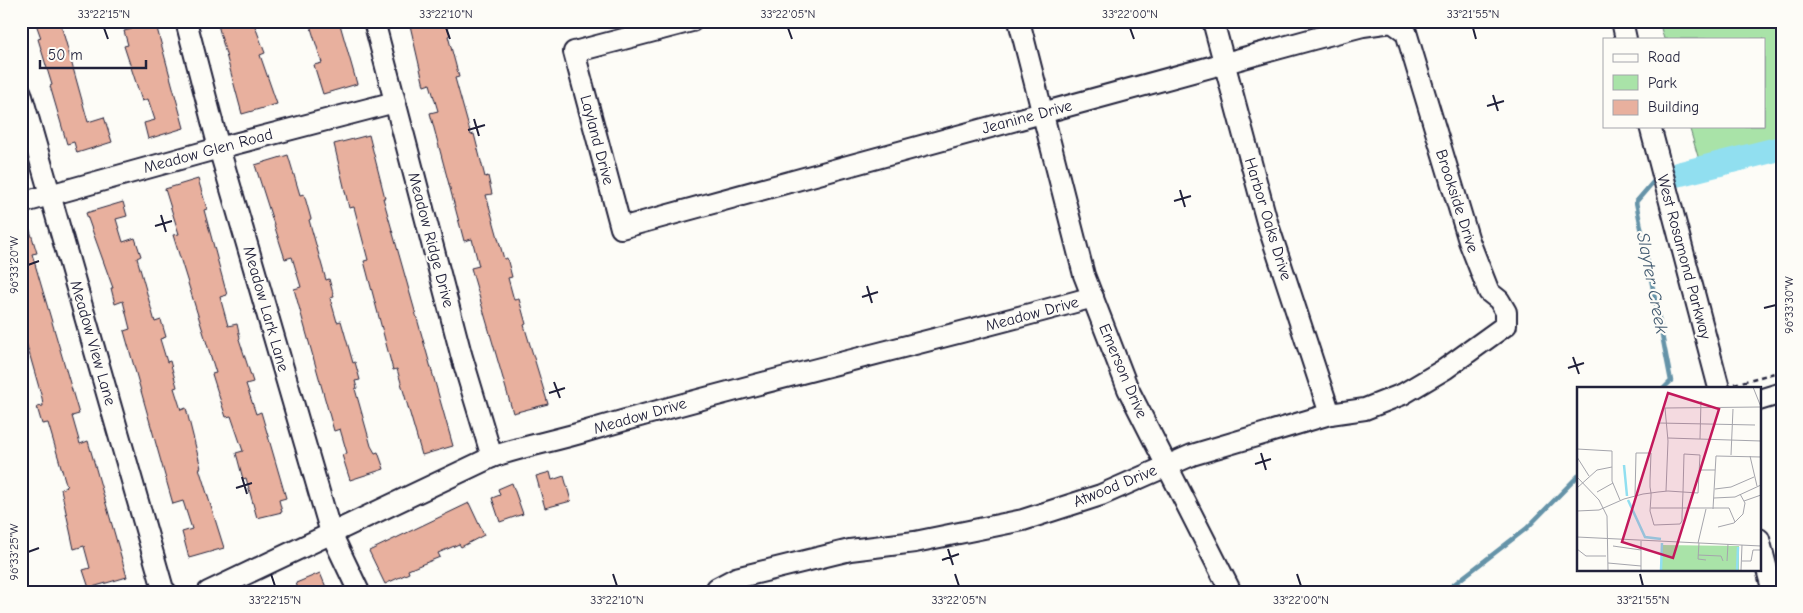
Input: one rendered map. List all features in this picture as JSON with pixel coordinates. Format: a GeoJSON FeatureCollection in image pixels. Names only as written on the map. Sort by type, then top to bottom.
{"type":"FeatureCollection","features":[{"type":"Feature","properties":{"kind":"street","name":"Meadow Lark Lane"},"geometry":{"type":"LineString","coordinates":[[186,21],[219,148],[331,533],[359,592]]}},
{"type":"Feature","properties":{"kind":"street","name":"Meadow Ridge Drive"},"geometry":{"type":"LineString","coordinates":[[374,21],[461,354],[492,457]]}},
{"type":"Feature","properties":{"kind":"street","name":"Layland Drive"},"geometry":{"type":"LineString","coordinates":[[621,228],[574,52],[692,21]]}},
{"type":"Feature","properties":{"kind":"street","name":"Emerson Drive"},"geometry":{"type":"LineString","coordinates":[[1019,21],[1084,275],[1092,297],[1128,389],[1231,592]]}},
{"type":"Feature","properties":{"kind":"street","name":"Harbor Oaks Drive"},"geometry":{"type":"LineString","coordinates":[[1213,21],[1267,222],[1330,414]]}},
{"type":"Feature","properties":{"kind":"street"},"geometry":{"type":"LineString","coordinates":[[1622,21],[1626,38]]}},
{"type":"Feature","properties":{"kind":"street","name":"Jeanine Drive"},"geometry":{"type":"LineString","coordinates":[[621,228],[1363,26],[1392,22],[1406,32],[1414,58]]}},
{"type":"Feature","properties":{"kind":"street","name":"Brookside Drive"},"geometry":{"type":"LineString","coordinates":[[1414,58],[1469,241],[1489,292],[1499,300],[1506,312],[1506,325],[1494,334]]}},
{"type":"Feature","properties":{"kind":"street","name":"Meadow View Lane"},"geometry":{"type":"LineString","coordinates":[[21,93],[163,589],[166,592]]}},
{"type":"Feature","properties":{"kind":"street","name":"Meadow Glen Road"},"geometry":{"type":"LineString","coordinates":[[21,203],[395,102]]}},
{"type":"Feature","properties":{"kind":"street","name":"West Rosamond Parkway"},"geometry":{"type":"LineString","coordinates":[[1651,128],[1724,387]]}},
{"type":"Feature","properties":{"kind":"street","name":"Meadow Drive"},"geometry":{"type":"LineString","coordinates":[[208,592],[492,457],[526,445],[574,435],[666,408],[963,333],[1092,297]]}},
{"type":"Feature","properties":{"kind":"street","name":"Atwood Drive"},"geometry":{"type":"LineString","coordinates":[[717,590],[736,578],[850,550],[915,542],[1023,520],[1101,495],[1192,455],[1330,414],[1366,409],[1403,394],[1445,369],[1494,334]]}},
{"type":"Feature","properties":{"kind":"street"},"geometry":{"type":"LineString","coordinates":[[1760,400],[1782,393]]}},
{"type":"Feature","properties":{"kind":"street"},"geometry":{"type":"LineString","coordinates":[[1760,543],[1773,592]]}},
{"type":"Feature","properties":{"kind":"path"},"geometry":{"type":"LineString","coordinates":[[1724,387],[1782,371]]}},
{"type":"Feature","properties":{"kind":"green space"},"geometry":{"type":"Polygon","coordinates":[[[1659,21],[1782,21],[1782,148],[1702,170],[1690,128],[1766,128],[1766,38],[1664,38],[1659,21]]]}},
{"type":"Feature","properties":{"kind":"building"},"geometry":{"type":"Polygon","coordinates":[[[35,21],[60,21],[88,122],[104,117],[112,142],[77,153],[74,142],[67,144],[50,86],[52,85],[38,39],[41,38],[35,21]]]}},
{"type":"Feature","properties":{"kind":"building"},"geometry":{"type":"Polygon","coordinates":[[[130,21],[155,21],[184,128],[148,139],[144,123],[155,120],[148,99],[142,101],[124,46],[128,45],[124,31],[132,29],[130,21]]]}},
{"type":"Feature","properties":{"kind":"building"},"geometry":{"type":"Polygon","coordinates":[[[217,21],[253,21],[265,53],[260,55],[277,104],[242,114],[217,21]]]}},
{"type":"Feature","properties":{"kind":"building"},"geometry":{"type":"Polygon","coordinates":[[[324,21],[339,21],[357,84],[323,94],[314,65],[322,63],[310,25],[324,21]]]}},
{"type":"Feature","properties":{"kind":"building"},"geometry":{"type":"Polygon","coordinates":[[[409,21],[446,21],[459,77],[455,78],[471,135],[474,134],[485,177],[488,176],[492,194],[486,195],[504,259],[507,258],[512,277],[508,278],[514,300],[519,299],[526,324],[524,325],[548,404],[513,413],[471,268],[479,266],[472,239],[464,241],[430,113],[438,111],[430,84],[424,86],[409,21]]]}},
{"type":"Feature","properties":{"kind":"building"},"geometry":{"type":"Polygon","coordinates":[[[369,135],[385,198],[383,198],[453,446],[422,455],[397,369],[393,370],[364,261],[368,260],[354,207],[349,208],[334,144],[369,135]]]}},
{"type":"Feature","properties":{"kind":"building"},"geometry":{"type":"Polygon","coordinates":[[[288,155],[300,195],[304,194],[311,219],[309,220],[326,280],[329,279],[334,297],[330,298],[337,322],[341,321],[353,363],[355,362],[360,380],[355,381],[357,388],[355,389],[371,446],[375,453],[378,452],[384,469],[350,480],[342,455],[347,453],[340,429],[334,431],[294,289],[301,287],[292,257],[285,259],[255,165],[288,155]]]}},
{"type":"Feature","properties":{"kind":"building"},"geometry":{"type":"Polygon","coordinates":[[[198,179],[207,209],[204,210],[227,295],[220,297],[228,326],[237,324],[239,339],[253,382],[246,384],[256,414],[261,412],[286,498],[279,500],[282,512],[257,518],[246,478],[243,479],[236,453],[243,451],[231,416],[226,417],[218,393],[212,374],[216,373],[173,235],[179,234],[165,189],[198,179]]]}},
{"type":"Feature","properties":{"kind":"building"},"geometry":{"type":"Polygon","coordinates":[[[123,202],[127,216],[116,219],[123,242],[135,238],[141,256],[137,258],[155,322],[161,320],[166,337],[160,339],[167,362],[170,361],[177,387],[174,388],[181,410],[186,408],[201,468],[199,468],[224,548],[189,558],[182,532],[192,529],[183,501],[173,504],[124,331],[130,329],[123,301],[115,304],[111,288],[113,288],[86,213],[123,202]]]}},
{"type":"Feature","properties":{"kind":"building"},"geometry":{"type":"Polygon","coordinates":[[[25,214],[37,253],[32,254],[79,414],[72,416],[80,444],[88,441],[127,577],[89,588],[83,570],[90,568],[84,546],[74,549],[61,489],[67,487],[48,423],[42,424],[37,407],[43,406],[42,398],[26,342],[21,343],[21,215],[25,214]]]}},
{"type":"Feature","properties":{"kind":"building"},"geometry":{"type":"Polygon","coordinates":[[[550,472],[552,480],[564,476],[571,501],[545,508],[536,476],[550,472]]]}},
{"type":"Feature","properties":{"kind":"building"},"geometry":{"type":"Polygon","coordinates":[[[512,483],[523,514],[500,522],[492,498],[500,495],[498,489],[512,483]]]}},
{"type":"Feature","properties":{"kind":"building"},"geometry":{"type":"Polygon","coordinates":[[[469,503],[484,535],[461,547],[459,544],[438,553],[440,557],[408,570],[409,573],[385,584],[369,551],[469,503]]]}},
{"type":"Feature","properties":{"kind":"building"},"geometry":{"type":"Polygon","coordinates":[[[320,573],[328,592],[299,592],[296,583],[320,573]]]}},
{"type":"Feature","properties":{"kind":"waterway","name":"Slayter Creek"},"geometry":{"type":"LineString","coordinates":[[1679,174],[1782,148]]}},
{"type":"Feature","properties":{"kind":"waterway","name":"Slayter Creek"},"geometry":{"type":"LineString","coordinates":[[1654,181],[1636,202],[1671,381],[1665,387]]}},
{"type":"Feature","properties":{"kind":"waterway","name":"Slayter Creek"},"geometry":{"type":"LineString","coordinates":[[1444,592],[1527,528],[1577,477]]}}]}
